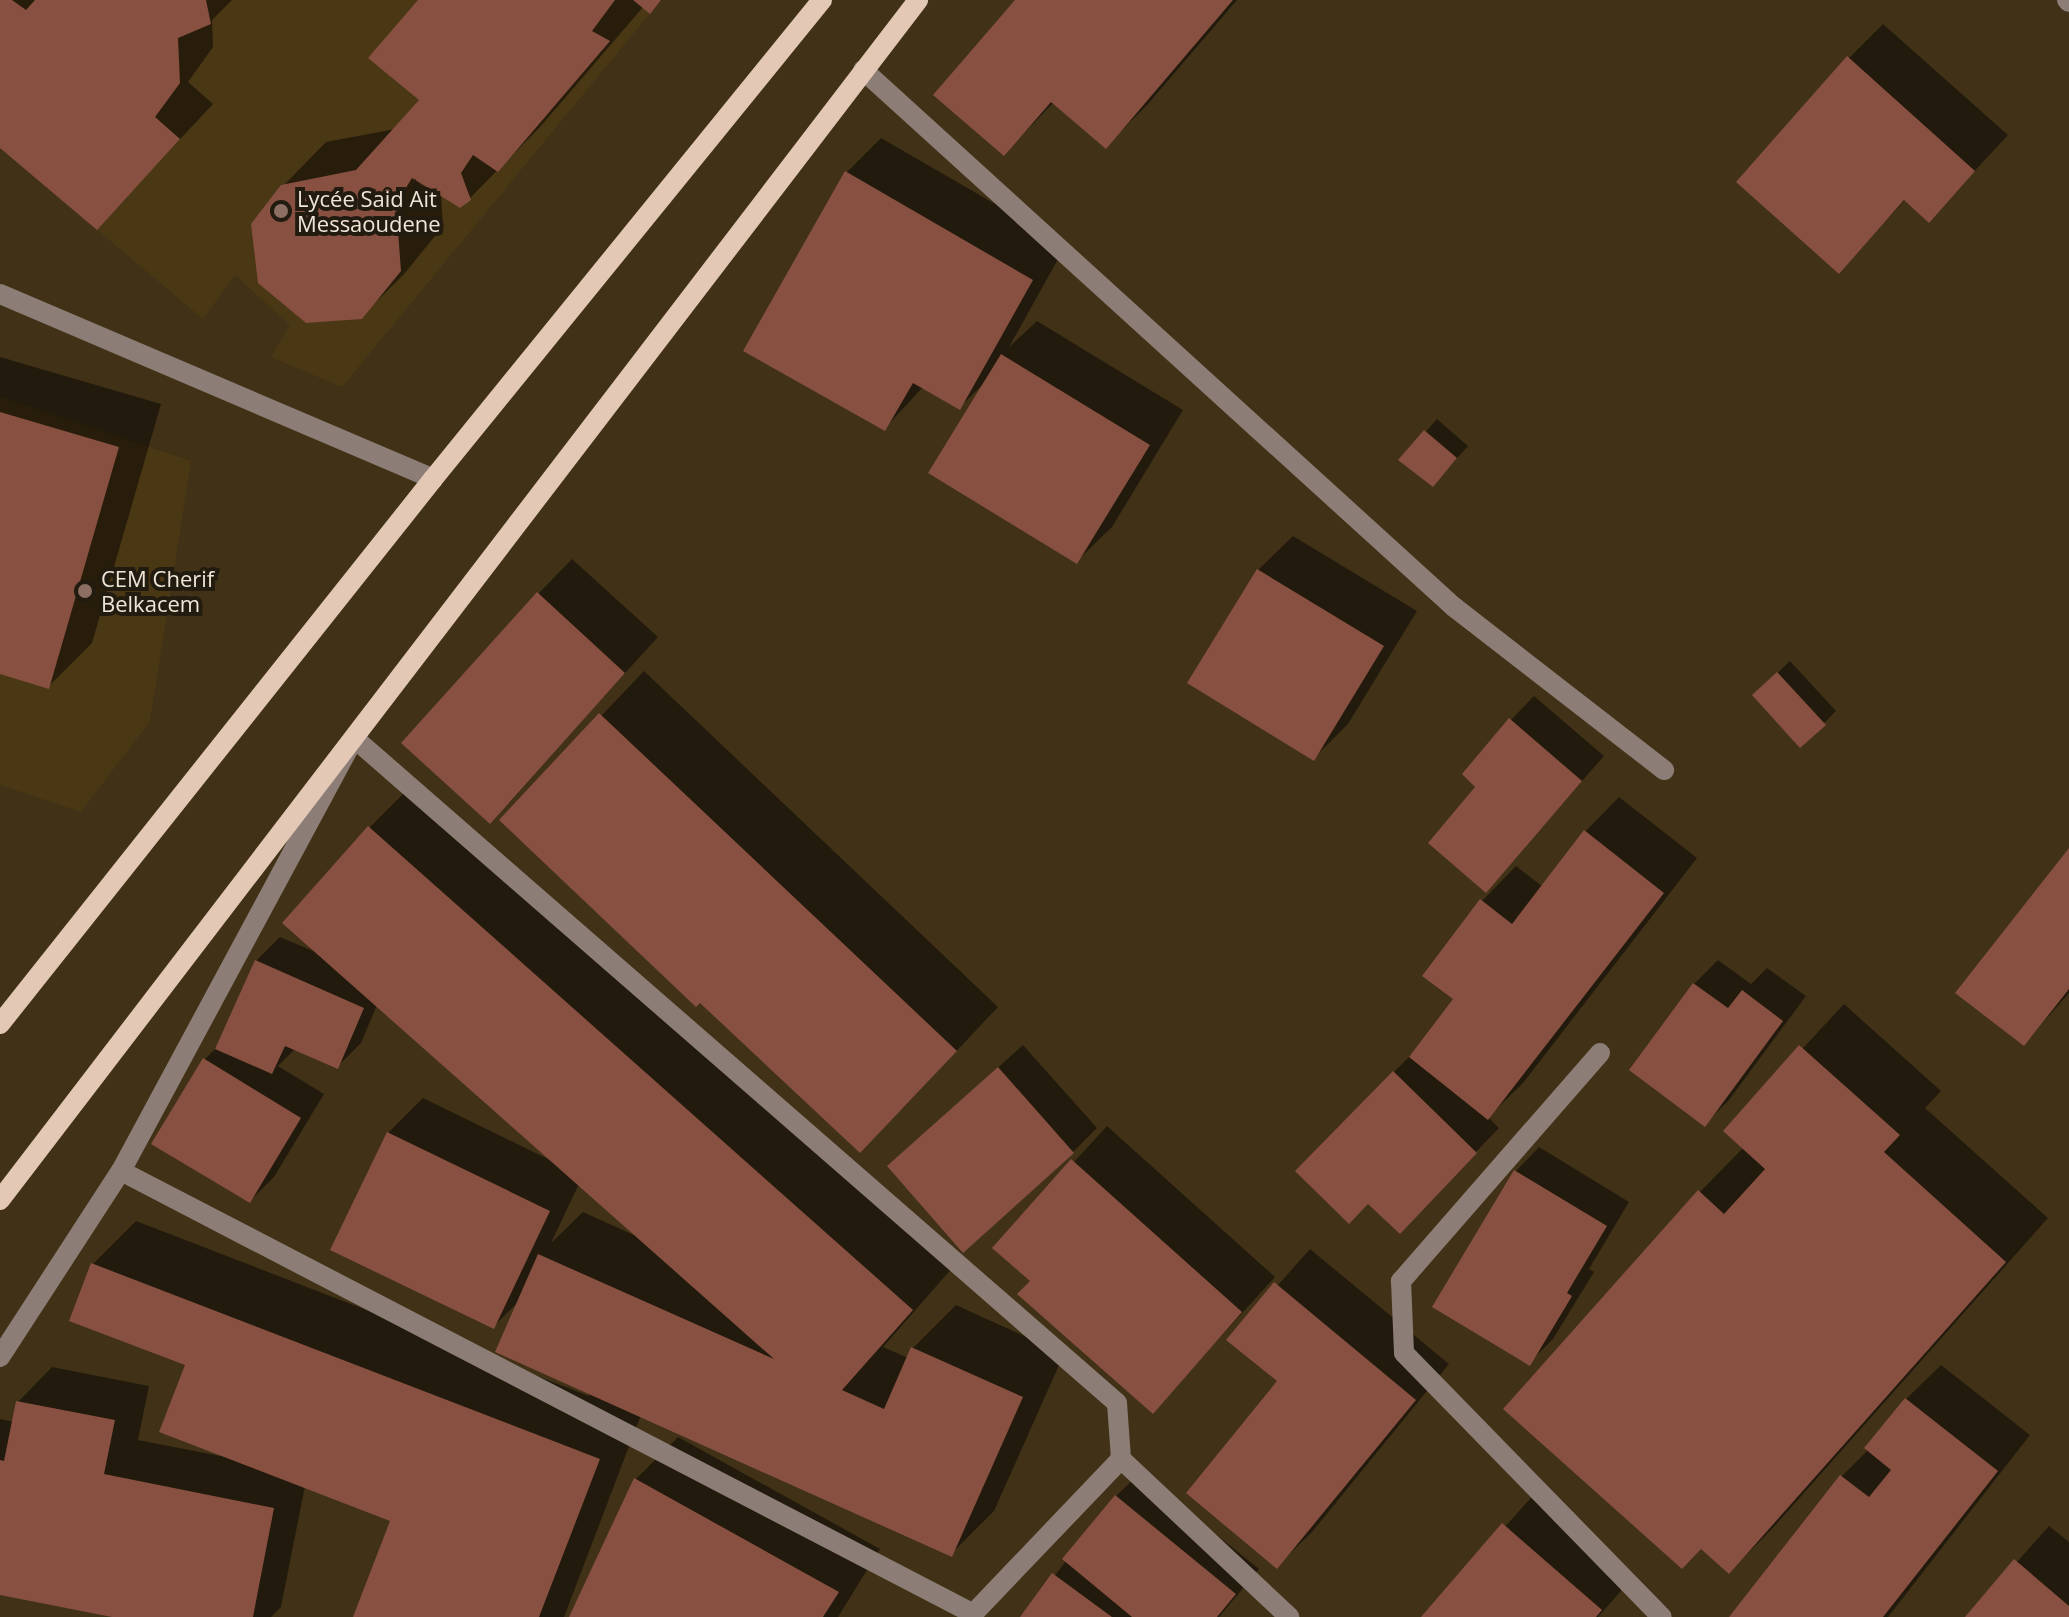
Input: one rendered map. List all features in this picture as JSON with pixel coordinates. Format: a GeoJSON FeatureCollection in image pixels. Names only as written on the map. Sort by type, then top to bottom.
{"type":"FeatureCollection","features":[{"type":"Feature","properties":{"kind":"main road"},"geometry":{"type":"LineString","coordinates":[[0,1024],[433,479],[822,0]]}},
{"type":"Feature","properties":{"kind":"main road"},"geometry":{"type":"LineString","coordinates":[[0,1200],[918,0]]}},
{"type":"Feature","properties":{"kind":"street"},"geometry":{"type":"LineString","coordinates":[[863,70],[1454,607],[1664,770]]}},
{"type":"Feature","properties":{"kind":"street"},"geometry":{"type":"LineString","coordinates":[[0,294],[433,479]]}},
{"type":"Feature","properties":{"kind":"street"},"geometry":{"type":"LineString","coordinates":[[0,1357],[121,1171],[354,738],[1117,1403],[1121,1459],[1289,1617]]}},
{"type":"Feature","properties":{"kind":"street"},"geometry":{"type":"LineString","coordinates":[[1600,1053],[1401,1281],[1404,1353],[1662,1617]]}},
{"type":"Feature","properties":{"kind":"street"},"geometry":{"type":"LineString","coordinates":[[121,1171],[971,1615],[1121,1459]]}},
{"type":"Feature","properties":{"kind":"shaded area","name":"Lycée Said Ait Messaoudene"},"geometry":{"type":"Polygon","coordinates":[[[0,0],[661,0],[342,387],[271,357],[290,325],[235,275],[203,319],[0,148],[0,0]]]}},
{"type":"Feature","properties":{"kind":"shaded area","name":"CEM Cherif Belkacem"},"geometry":{"type":"Polygon","coordinates":[[[0,397],[191,461],[150,721],[81,812],[0,785],[0,397]]]}},
{"type":"Feature","properties":{"kind":"building"},"geometry":{"type":"Polygon","coordinates":[[[0,0],[12,0],[26,10],[35,0],[206,0],[211,24],[178,38],[180,83],[155,117],[180,139],[97,230],[0,148],[0,0]]]}},
{"type":"Feature","properties":{"kind":"building"},"geometry":{"type":"Polygon","coordinates":[[[418,0],[615,0],[592,31],[610,41],[498,172],[473,155],[461,173],[471,200],[460,208],[412,178],[396,204],[401,271],[362,319],[306,323],[258,283],[251,224],[281,185],[356,170],[419,100],[368,58],[418,0]]]}},
{"type":"Feature","properties":{"kind":"building"},"geometry":{"type":"Polygon","coordinates":[[[633,0],[661,0],[650,14],[633,0]]]}},
{"type":"Feature","properties":{"kind":"building"},"geometry":{"type":"Polygon","coordinates":[[[1015,0],[1233,0],[1106,149],[1051,102],[1004,156],[933,95],[1015,0]]]}},
{"type":"Feature","properties":{"kind":"building"},"geometry":{"type":"Polygon","coordinates":[[[1847,56],[1975,171],[1929,223],[1904,200],[1839,274],[1736,182],[1847,56]]]}},
{"type":"Feature","properties":{"kind":"building"},"geometry":{"type":"Polygon","coordinates":[[[845,171],[1033,280],[960,410],[913,383],[885,431],[743,351],[845,171]]]}},
{"type":"Feature","properties":{"kind":"building"},"geometry":{"type":"Polygon","coordinates":[[[1001,354],[1150,445],[1077,564],[928,473],[1001,354]]]}},
{"type":"Feature","properties":{"kind":"building"},"geometry":{"type":"Polygon","coordinates":[[[0,412],[119,447],[49,689],[0,674],[0,412]]]}},
{"type":"Feature","properties":{"kind":"building"},"geometry":{"type":"Polygon","coordinates":[[[1424,430],[1457,458],[1433,487],[1398,460],[1424,430]]]}},
{"type":"Feature","properties":{"kind":"building"},"geometry":{"type":"Polygon","coordinates":[[[1257,569],[1384,646],[1314,761],[1187,683],[1257,569]]]}},
{"type":"Feature","properties":{"kind":"building"},"geometry":{"type":"Polygon","coordinates":[[[537,592],[625,673],[490,824],[401,743],[537,592]]]}},
{"type":"Feature","properties":{"kind":"building"},"geometry":{"type":"Polygon","coordinates":[[[1777,672],[1826,725],[1800,748],[1752,695],[1777,672]]]}},
{"type":"Feature","properties":{"kind":"building"},"geometry":{"type":"Polygon","coordinates":[[[599,713],[957,1051],[860,1153],[700,1003],[696,1007],[499,820],[599,713]]]}},
{"type":"Feature","properties":{"kind":"building"},"geometry":{"type":"Polygon","coordinates":[[[1509,718],[1582,781],[1486,893],[1428,843],[1475,787],[1462,774],[1509,718]]]}},
{"type":"Feature","properties":{"kind":"building"},"geometry":{"type":"Polygon","coordinates":[[[368,826],[913,1310],[842,1390],[884,1409],[911,1347],[1023,1397],[952,1557],[495,1352],[538,1254],[774,1359],[282,923],[368,826]]]}},
{"type":"Feature","properties":{"kind":"building"},"geometry":{"type":"Polygon","coordinates":[[[1584,830],[1664,893],[1488,1120],[1409,1057],[1453,999],[1422,976],[1480,899],[1512,924],[1584,830]]]}},
{"type":"Feature","properties":{"kind":"building"},"geometry":{"type":"Polygon","coordinates":[[[2069,848],[2069,989],[2024,1046],[1955,993],[2069,848]]]}},
{"type":"Feature","properties":{"kind":"building"},"geometry":{"type":"Polygon","coordinates":[[[255,960],[364,1008],[338,1069],[285,1046],[272,1074],[215,1049],[255,960]]]}},
{"type":"Feature","properties":{"kind":"building"},"geometry":{"type":"Polygon","coordinates":[[[1693,983],[1728,1008],[1742,990],[1783,1021],[1705,1127],[1629,1070],[1693,983]]]}},
{"type":"Feature","properties":{"kind":"building"},"geometry":{"type":"Polygon","coordinates":[[[1799,1045],[1900,1135],[1884,1152],[2006,1262],[1729,1574],[1701,1549],[1682,1569],[1503,1409],[1698,1190],[1724,1214],[1765,1169],[1723,1131],[1799,1045]]]}},
{"type":"Feature","properties":{"kind":"building"},"geometry":{"type":"Polygon","coordinates":[[[203,1058],[301,1118],[250,1203],[151,1144],[203,1058]]]}},
{"type":"Feature","properties":{"kind":"building"},"geometry":{"type":"Polygon","coordinates":[[[998,1067],[1074,1153],[963,1253],[887,1166],[998,1067]]]}},
{"type":"Feature","properties":{"kind":"building"},"geometry":{"type":"Polygon","coordinates":[[[1393,1071],[1477,1153],[1400,1234],[1368,1204],[1349,1224],[1295,1171],[1393,1071]]]}},
{"type":"Feature","properties":{"kind":"building"},"geometry":{"type":"Polygon","coordinates":[[[387,1132],[550,1211],[494,1329],[330,1250],[387,1132]]]}},
{"type":"Feature","properties":{"kind":"building"},"geometry":{"type":"Polygon","coordinates":[[[1071,1159],[1242,1312],[1153,1414],[1017,1294],[1030,1281],[992,1248],[1071,1159]]]}},
{"type":"Feature","properties":{"kind":"building"},"geometry":{"type":"Polygon","coordinates":[[[1514,1170],[1607,1226],[1567,1293],[1572,1296],[1530,1366],[1432,1307],[1514,1170]]]}},
{"type":"Feature","properties":{"kind":"building"},"geometry":{"type":"Polygon","coordinates":[[[91,1263],[600,1459],[539,1617],[353,1617],[390,1521],[159,1432],[185,1365],[69,1321],[91,1263]]]}},
{"type":"Feature","properties":{"kind":"building"},"geometry":{"type":"Polygon","coordinates":[[[1274,1282],[1416,1400],[1277,1569],[1186,1493],[1277,1381],[1226,1340],[1274,1282]]]}},
{"type":"Feature","properties":{"kind":"building"},"geometry":{"type":"Polygon","coordinates":[[[1905,1398],[1998,1471],[1883,1617],[1729,1617],[1840,1475],[1869,1497],[1891,1470],[1864,1448],[1905,1398]]]}},
{"type":"Feature","properties":{"kind":"building"},"geometry":{"type":"Polygon","coordinates":[[[16,1401],[115,1420],[104,1474],[274,1508],[253,1617],[112,1617],[0,1595],[0,1460],[4,1461],[16,1401]]]}},
{"type":"Feature","properties":{"kind":"building"},"geometry":{"type":"Polygon","coordinates":[[[634,1478],[839,1592],[823,1617],[569,1617],[634,1478]]]}},
{"type":"Feature","properties":{"kind":"building"},"geometry":{"type":"Polygon","coordinates":[[[1115,1495],[1236,1594],[1217,1617],[1132,1617],[1062,1559],[1115,1495]]]}},
{"type":"Feature","properties":{"kind":"building"},"geometry":{"type":"Polygon","coordinates":[[[1502,1523],[1602,1610],[1596,1617],[1421,1617],[1502,1523]]]}},
{"type":"Feature","properties":{"kind":"building"},"geometry":{"type":"Polygon","coordinates":[[[2014,1559],[2069,1606],[2069,1617],[1965,1617],[2014,1559]]]}},
{"type":"Feature","properties":{"kind":"building"},"geometry":{"type":"Polygon","coordinates":[[[1052,1573],[1112,1617],[1020,1617],[1052,1573]]]}},
{"type":"Feature","properties":{"kind":"place","name":"Lycée Said Ait Messaoudene"},"geometry":{"type":"Point","coordinates":[281,211]}},
{"type":"Feature","properties":{"kind":"place","name":"CEM Cherif Belkacem"},"geometry":{"type":"Point","coordinates":[85,591]}}]}
